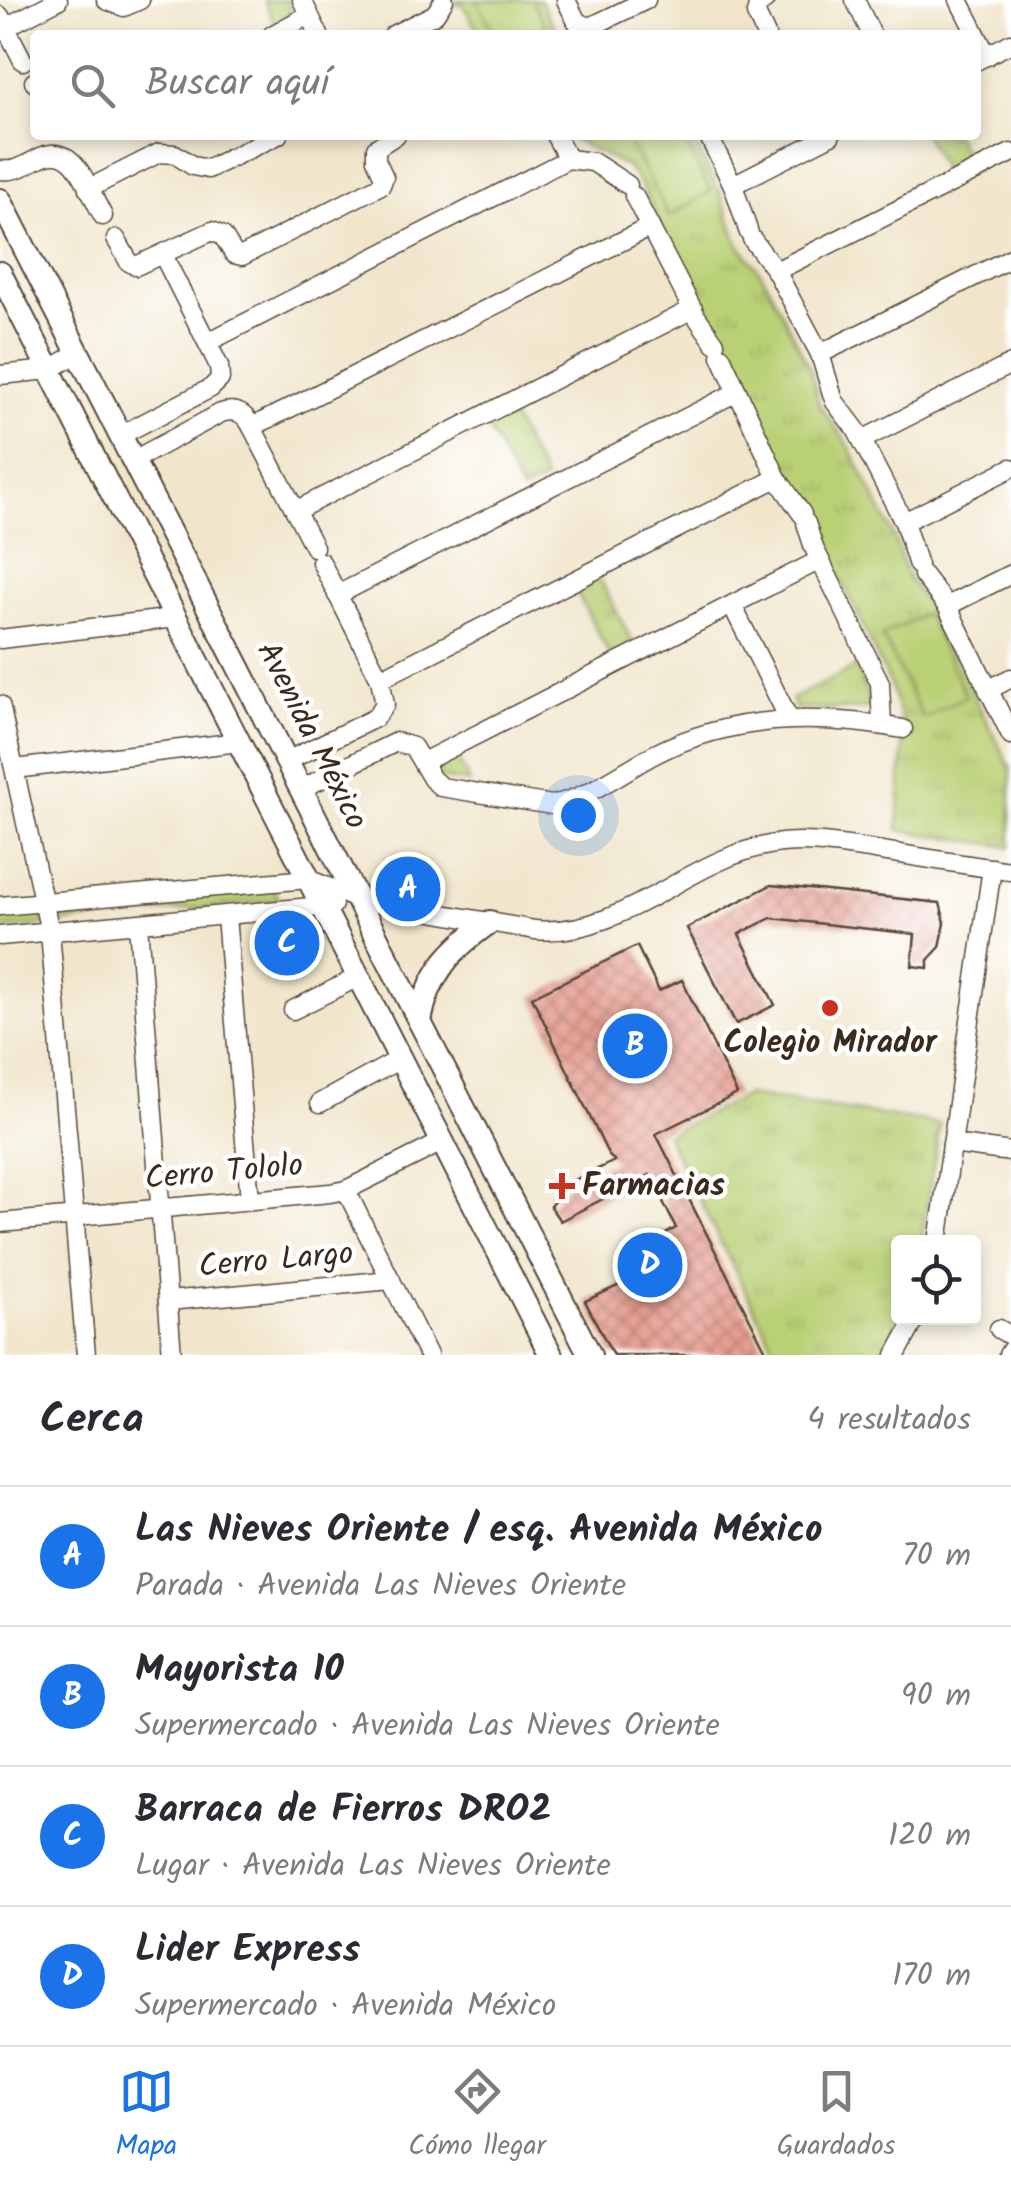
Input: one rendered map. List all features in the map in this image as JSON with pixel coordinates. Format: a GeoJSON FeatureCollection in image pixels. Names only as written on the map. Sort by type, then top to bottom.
{"type":"FeatureCollection","features":[{"type":"Feature","properties":{"kind":"main road","name":"Avenida México"},"geometry":{"type":"LineString","coordinates":[[3,206],[590,1355]]}},
{"type":"Feature","properties":{"kind":"main road","name":"Avenida México"},"geometry":{"type":"LineString","coordinates":[[0,273],[551,1355]]}},
{"type":"Feature","properties":{"kind":"main road"},"geometry":{"type":"LineString","coordinates":[[420,1022],[428,989],[440,965],[490,922]]}},
{"type":"Feature","properties":{"kind":"street"},"geometry":{"type":"LineString","coordinates":[[23,61],[3,21],[58,0]]}},
{"type":"Feature","properties":{"kind":"street"},"geometry":{"type":"LineString","coordinates":[[106,0],[124,7],[140,0]]}},
{"type":"Feature","properties":{"kind":"street"},"geometry":{"type":"LineString","coordinates":[[403,30],[435,14],[444,0]]}},
{"type":"Feature","properties":{"kind":"street"},"geometry":{"type":"LineString","coordinates":[[566,0],[578,22],[590,27],[646,0]]}},
{"type":"Feature","properties":{"kind":"street"},"geometry":{"type":"LineString","coordinates":[[764,30],[756,14],[758,5],[765,0]]}},
{"type":"Feature","properties":{"kind":"street"},"geometry":{"type":"LineString","coordinates":[[855,0],[870,30]]}},
{"type":"Feature","properties":{"kind":"street"},"geometry":{"type":"LineString","coordinates":[[959,0],[971,30]]}},
{"type":"Feature","properties":{"kind":"street"},"geometry":{"type":"LineString","coordinates":[[278,30],[306,7],[318,30]]}},
{"type":"Feature","properties":{"kind":"street"},"geometry":{"type":"LineString","coordinates":[[982,58],[1011,43]]}},
{"type":"Feature","properties":{"kind":"street"},"geometry":{"type":"LineString","coordinates":[[88,189],[159,153],[175,154],[193,166],[208,168],[267,140]]}},
{"type":"Feature","properties":{"kind":"street"},"geometry":{"type":"LineString","coordinates":[[116,239],[132,265],[140,266],[212,231],[220,233],[238,256],[381,184],[384,177],[376,160],[376,148],[388,140]]}},
{"type":"Feature","properties":{"kind":"street"},"geometry":{"type":"LineString","coordinates":[[558,140],[568,159]]}},
{"type":"Feature","properties":{"kind":"street"},"geometry":{"type":"LineString","coordinates":[[710,140],[733,185],[750,236],[776,271],[820,354],[834,399],[862,440],[904,522],[921,570],[946,606],[1011,735]]}},
{"type":"Feature","properties":{"kind":"street"},"geometry":{"type":"LineString","coordinates":[[733,185],[816,140]]}},
{"type":"Feature","properties":{"kind":"street"},"geometry":{"type":"LineString","coordinates":[[3,206],[7,171],[53,144],[69,157],[103,216]]}},
{"type":"Feature","properties":{"kind":"street"},"geometry":{"type":"LineString","coordinates":[[776,271],[1011,152]]}},
{"type":"Feature","properties":{"kind":"street"},"geometry":{"type":"LineString","coordinates":[[208,342],[568,159],[593,162],[630,190],[718,349],[777,478],[804,518],[820,560],[880,683],[882,726]]}},
{"type":"Feature","properties":{"kind":"street"},"geometry":{"type":"LineString","coordinates":[[252,427],[650,227]]}},
{"type":"Feature","properties":{"kind":"street"},"geometry":{"type":"LineString","coordinates":[[121,435],[216,384],[221,370],[163,255]]}},
{"type":"Feature","properties":{"kind":"street"},"geometry":{"type":"LineString","coordinates":[[820,354],[1011,258]]}},
{"type":"Feature","properties":{"kind":"street"},"geometry":{"type":"LineString","coordinates":[[295,511],[693,309]]}},
{"type":"Feature","properties":{"kind":"street"},"geometry":{"type":"LineString","coordinates":[[0,376],[50,370],[80,352]]}},
{"type":"Feature","properties":{"kind":"street"},"geometry":{"type":"LineString","coordinates":[[862,440],[1011,364]]}},
{"type":"Feature","properties":{"kind":"street"},"geometry":{"type":"LineString","coordinates":[[338,595],[736,393]]}},
{"type":"Feature","properties":{"kind":"street"},"geometry":{"type":"LineString","coordinates":[[134,460],[226,411],[241,413],[252,427],[338,595],[380,679],[385,698],[379,714],[286,761]]}},
{"type":"Feature","properties":{"kind":"street"},"geometry":{"type":"LineString","coordinates":[[904,522],[1011,468]]}},
{"type":"Feature","properties":{"kind":"street"},"geometry":{"type":"LineString","coordinates":[[380,679],[777,478]]}},
{"type":"Feature","properties":{"kind":"street"},"geometry":{"type":"LineString","coordinates":[[423,762],[820,560]]}},
{"type":"Feature","properties":{"kind":"street"},"geometry":{"type":"LineString","coordinates":[[946,606],[1011,574]]}},
{"type":"Feature","properties":{"kind":"street"},"geometry":{"type":"LineString","coordinates":[[732,605],[789,718]]}},
{"type":"Feature","properties":{"kind":"street"},"geometry":{"type":"LineString","coordinates":[[0,639],[176,618]]}},
{"type":"Feature","properties":{"kind":"street"},"geometry":{"type":"LineString","coordinates":[[988,690],[1011,678]]}},
{"type":"Feature","properties":{"kind":"street"},"geometry":{"type":"LineString","coordinates":[[0,705],[50,932],[86,1355]]}},
{"type":"Feature","properties":{"kind":"street"},"geometry":{"type":"LineString","coordinates":[[301,789],[390,743],[402,742],[413,747],[436,784],[446,790],[552,806],[687,740],[741,724],[789,718],[904,729]]}},
{"type":"Feature","properties":{"kind":"street"},"geometry":{"type":"LineString","coordinates":[[15,769],[239,742]]}},
{"type":"Feature","properties":{"kind":"street"},"geometry":{"type":"LineString","coordinates":[[0,906],[308,879],[358,899],[549,931],[592,924],[727,857],[785,842],[846,846],[1001,869],[939,1235]]}},
{"type":"Feature","properties":{"kind":"street"},"geometry":{"type":"LineString","coordinates":[[0,936],[323,908],[358,899]]}},
{"type":"Feature","properties":{"kind":"street"},"geometry":{"type":"LineString","coordinates":[[226,916],[250,1200]]}},
{"type":"Feature","properties":{"kind":"street"},"geometry":{"type":"LineString","coordinates":[[138,924],[172,1355]]}},
{"type":"Feature","properties":{"kind":"street"},"geometry":{"type":"LineString","coordinates":[[293,1010],[358,977]]}},
{"type":"Feature","properties":{"kind":"street"},"geometry":{"type":"LineString","coordinates":[[320,1103],[400,1059]]}},
{"type":"Feature","properties":{"kind":"street","name":"Cerro Tololo"},"geometry":{"type":"LineString","coordinates":[[0,1223],[346,1190],[442,1142]]}},
{"type":"Feature","properties":{"kind":"street"},"geometry":{"type":"LineString","coordinates":[[952,1144],[1011,1152]]}},
{"type":"Feature","properties":{"kind":"street"},"geometry":{"type":"LineString","coordinates":[[346,1190],[428,1355]]}},
{"type":"Feature","properties":{"kind":"street","name":"Cerro Largo"},"geometry":{"type":"LineString","coordinates":[[168,1301],[391,1280]]}},
{"type":"Feature","properties":{"kind":"street"},"geometry":{"type":"LineString","coordinates":[[896,1355],[912,1325]]}},
{"type":"Feature","properties":{"kind":"green space"},"geometry":{"type":"Polygon","coordinates":[[[264,0],[288,0],[290,13],[275,25],[264,0]]]}},
{"type":"Feature","properties":{"kind":"green space"},"geometry":{"type":"Polygon","coordinates":[[[455,0],[540,0],[555,30],[477,30],[462,3],[457,5],[455,0]]]}},
{"type":"Feature","properties":{"kind":"green space"},"geometry":{"type":"Polygon","coordinates":[[[477,0],[532,0],[547,30],[493,30],[477,0]]]}},
{"type":"Feature","properties":{"kind":"green space"},"geometry":{"type":"Polygon","coordinates":[[[573,140],[693,140],[721,194],[738,243],[763,276],[810,369],[820,406],[848,444],[893,534],[907,576],[930,609],[1011,769],[1011,847],[898,830],[904,729],[891,687],[815,514],[779,461],[737,383],[641,185],[629,168],[573,140]]]}},
{"type":"Feature","properties":{"kind":"green space"},"geometry":{"type":"Polygon","coordinates":[[[628,140],[684,140],[711,191],[669,216],[628,140]]]}},
{"type":"Feature","properties":{"kind":"green space"},"geometry":{"type":"Polygon","coordinates":[[[928,140],[958,140],[970,164],[946,176],[928,140]]]}},
{"type":"Feature","properties":{"kind":"green space"},"geometry":{"type":"Polygon","coordinates":[[[509,412],[545,480],[521,492],[486,424],[509,412]]]}},
{"type":"Feature","properties":{"kind":"green space"},"geometry":{"type":"Polygon","coordinates":[[[598,576],[634,645],[611,657],[575,589],[598,576]]]}},
{"type":"Feature","properties":{"kind":"green space"},"geometry":{"type":"Polygon","coordinates":[[[926,614],[966,696],[923,718],[882,635],[926,614]]]}},
{"type":"Feature","properties":{"kind":"green space"},"geometry":{"type":"Polygon","coordinates":[[[857,667],[870,703],[866,709],[796,709],[791,699],[857,667]]]}},
{"type":"Feature","properties":{"kind":"green space"},"geometry":{"type":"Polygon","coordinates":[[[456,755],[470,783],[439,778],[433,766],[456,755]]]}},
{"type":"Feature","properties":{"kind":"green space"},"geometry":{"type":"Polygon","coordinates":[[[274,888],[279,900],[54,923],[52,910],[274,888]]]}},
{"type":"Feature","properties":{"kind":"green space"},"geometry":{"type":"Polygon","coordinates":[[[42,910],[45,925],[0,929],[0,914],[42,910]]]}},
{"type":"Feature","properties":{"kind":"green space"},"geometry":{"type":"Polygon","coordinates":[[[747,1095],[940,1124],[922,1235],[891,1235],[891,1325],[896,1325],[881,1355],[778,1355],[666,1135],[747,1095]]]}},
{"type":"Feature","properties":{"kind":"building"},"geometry":{"type":"Polygon","coordinates":[[[771,885],[940,903],[945,923],[940,947],[928,960],[928,968],[912,966],[915,934],[771,918],[739,934],[775,1005],[736,1024],[687,928],[771,885]]]}},
{"type":"Feature","properties":{"kind":"building"},"geometry":{"type":"Polygon","coordinates":[[[297,933],[308,948],[270,951],[267,935],[297,933]]]}},
{"type":"Feature","properties":{"kind":"building"},"geometry":{"type":"Polygon","coordinates":[[[637,946],[659,991],[682,980],[737,1094],[656,1134],[768,1355],[613,1355],[585,1301],[659,1267],[648,1244],[676,1228],[650,1175],[560,1221],[550,1206],[572,1181],[615,1161],[609,1156],[532,997],[637,946]]]}},
{"type":"Feature","properties":{"kind":"place","name":"Las Nieves Oriente / esq. Avenida México"},"geometry":{"type":"Point","coordinates":[408,889]}},
{"type":"Feature","properties":{"kind":"place","name":"Barraca de Fierros DRO2"},"geometry":{"type":"Point","coordinates":[287,943]}},
{"type":"Feature","properties":{"kind":"place","name":"Colegio Mirador"},"geometry":{"type":"Point","coordinates":[830,1008]}},
{"type":"Feature","properties":{"kind":"place","name":"Mayorista 10"},"geometry":{"type":"Point","coordinates":[635,1046]}},
{"type":"Feature","properties":{"kind":"place","name":"Farmacias"},"geometry":{"type":"Point","coordinates":[562,1186]}},
{"type":"Feature","properties":{"kind":"place","name":"Lider Express"},"geometry":{"type":"Point","coordinates":[650,1265]}}]}
